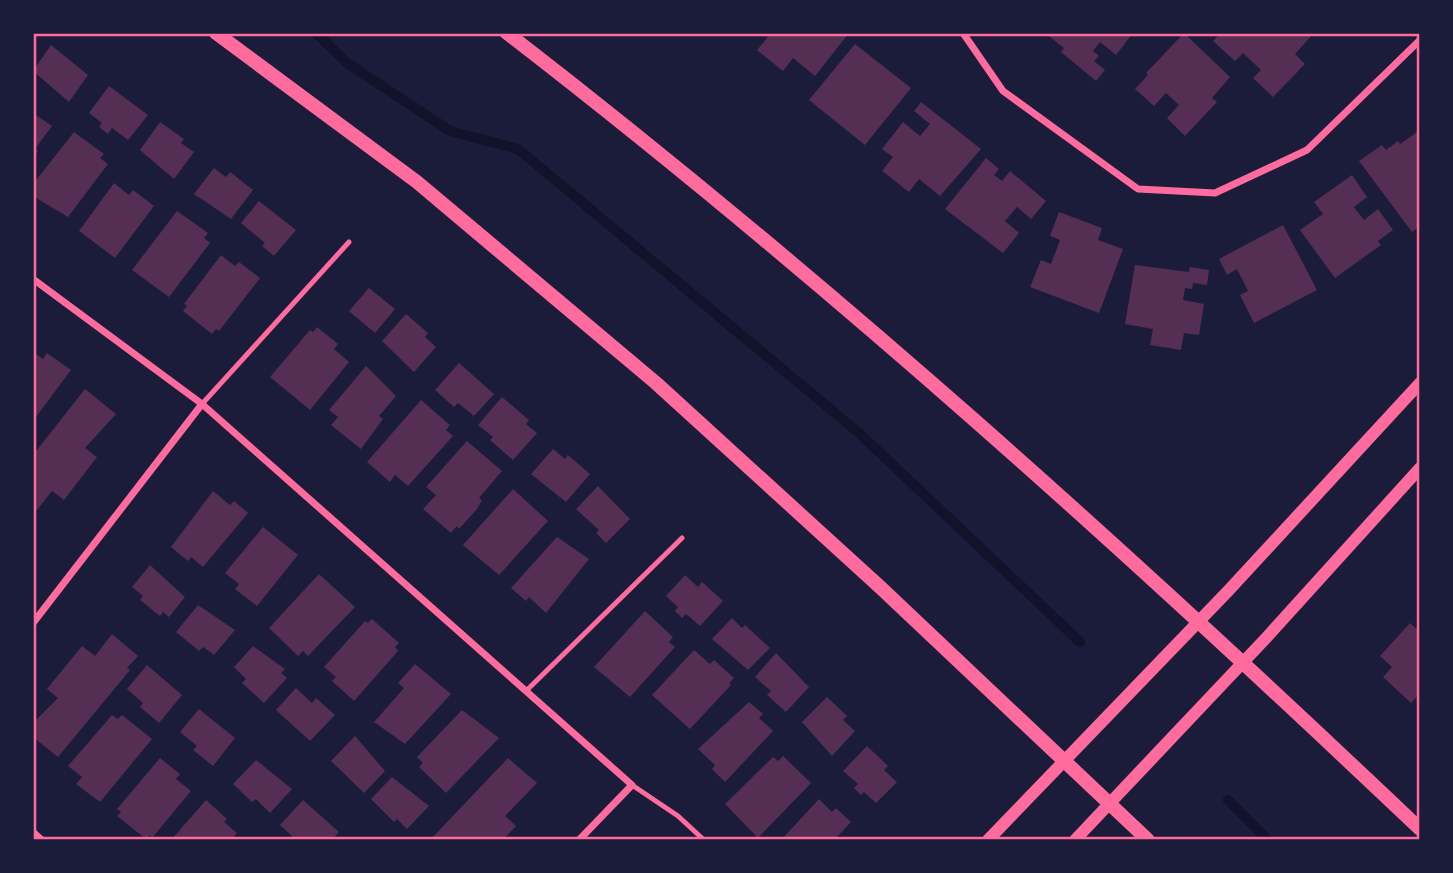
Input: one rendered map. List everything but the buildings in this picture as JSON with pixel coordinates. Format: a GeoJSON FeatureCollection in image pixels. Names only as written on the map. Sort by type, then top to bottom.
{"type":"FeatureCollection","features":[{"type":"Feature","properties":{"kind":"main road"},"geometry":{"type":"LineString","coordinates":[[216,33],[417,182],[656,383],[880,587],[1148,840]]}},
{"type":"Feature","properties":{"kind":"main road"},"geometry":{"type":"LineString","coordinates":[[507,33],[765,239],[1006,445],[1243,662],[1420,830]]}},
{"type":"Feature","properties":{"kind":"street"},"geometry":{"type":"LineString","coordinates":[[963,33],[1003,91],[1138,189],[1215,193],[1307,150],[1420,40]]}},
{"type":"Feature","properties":{"kind":"street"},"geometry":{"type":"LineString","coordinates":[[33,279],[202,404],[632,785],[579,840]]}},
{"type":"Feature","properties":{"kind":"street"},"geometry":{"type":"LineString","coordinates":[[988,840],[1373,437],[1420,383]]}},
{"type":"Feature","properties":{"kind":"street"},"geometry":{"type":"LineString","coordinates":[[33,623],[202,404]]}},
{"type":"Feature","properties":{"kind":"street"},"geometry":{"type":"LineString","coordinates":[[1075,840],[1243,662],[1420,468]]}},
{"type":"Feature","properties":{"kind":"street"},"geometry":{"type":"LineString","coordinates":[[33,832],[42,840]]}},
{"type":"Feature","properties":{"kind":"lane"},"geometry":{"type":"LineString","coordinates":[[202,404],[349,243]]}},
{"type":"Feature","properties":{"kind":"lane"},"geometry":{"type":"LineString","coordinates":[[526,691],[682,538]]}},
{"type":"Feature","properties":{"kind":"lane"},"geometry":{"type":"LineString","coordinates":[[632,785],[678,816],[704,840]]}},
{"type":"Feature","properties":{"kind":"waterway"},"geometry":{"type":"LineString","coordinates":[[316,33],[347,63],[450,131],[518,149],[859,433],[1080,642]]}},
{"type":"Feature","properties":{"kind":"waterway"},"geometry":{"type":"LineString","coordinates":[[1228,800],[1268,840]]}}]}
